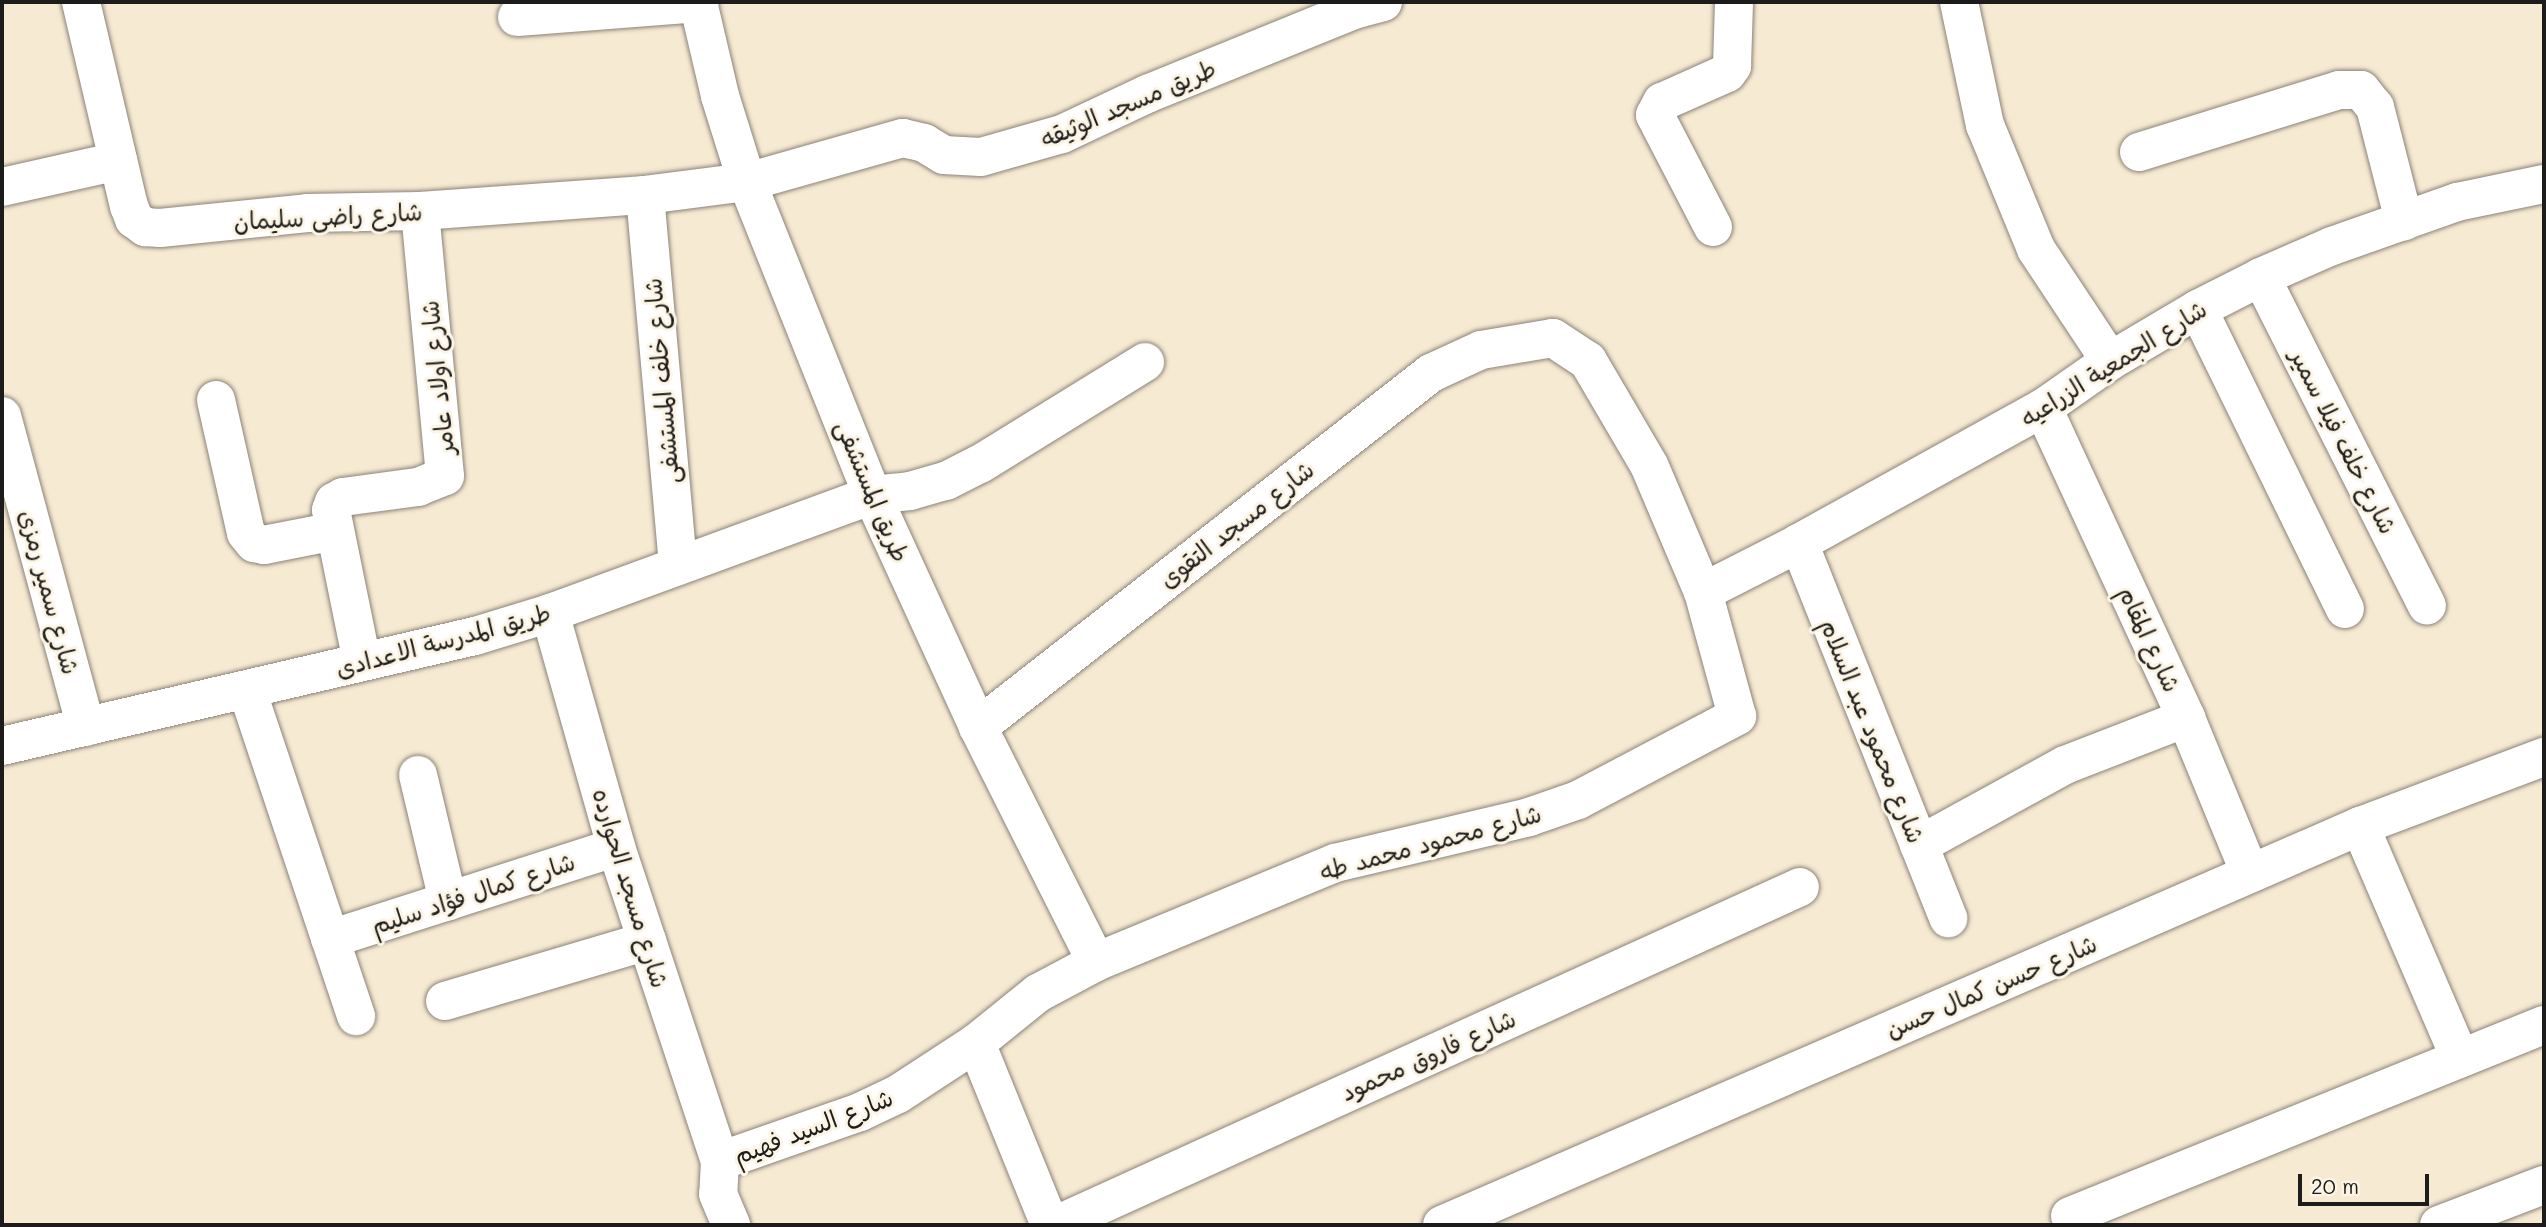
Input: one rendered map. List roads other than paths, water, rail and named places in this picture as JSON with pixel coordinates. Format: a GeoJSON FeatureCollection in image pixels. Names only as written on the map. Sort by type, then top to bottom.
{"type":"FeatureCollection","features":[{"type":"Feature","properties":{"kind":"street","name":"شارع راضى سليمان"},"geometry":{"type":"LineString","coordinates":[[81,2],[129,206],[134,219],[145,227],[307,213],[420,211],[645,195],[747,182]]}},
{"type":"Feature","properties":{"kind":"street"},"geometry":{"type":"LineString","coordinates":[[517,17],[698,2]]}},
{"type":"Feature","properties":{"kind":"street","name":"طريق المستشفى"},"geometry":{"type":"LineString","coordinates":[[698,2],[720,96],[747,182],[872,495],[978,727],[1096,962]]}},
{"type":"Feature","properties":{"kind":"street","name":"طريق مسجد الوثيقه"},"geometry":{"type":"LineString","coordinates":[[747,182],[903,138],[924,142],[944,155],[981,157],[1062,134],[1147,94],[1354,10],[1383,2]]}},
{"type":"Feature","properties":{"kind":"street"},"geometry":{"type":"LineString","coordinates":[[1713,227],[1655,115],[1661,103],[1727,72],[1732,66],[1734,2]]}},
{"type":"Feature","properties":{"kind":"street"},"geometry":{"type":"LineString","coordinates":[[1959,2],[1985,125],[2036,249],[2110,361]]}},
{"type":"Feature","properties":{"kind":"street"},"geometry":{"type":"LineString","coordinates":[[2139,152],[2339,90],[2361,90],[2375,107],[2404,221]]}},
{"type":"Feature","properties":{"kind":"street"},"geometry":{"type":"LineString","coordinates":[[2,187],[118,161]]}},
{"type":"Feature","properties":{"kind":"street","name":"شارع الجمعية الزراعيه"},"geometry":{"type":"LineString","coordinates":[[1703,592],[1799,543],[2043,408],[2110,361],[2198,309],[2261,277],[2332,246],[2457,202],[2544,184]]}},
{"type":"Feature","properties":{"kind":"street","name":"شارع خلف المستشفى"},"geometry":{"type":"LineString","coordinates":[[645,195],[678,566]]}},
{"type":"Feature","properties":{"kind":"street","name":"شارع اولاد عامر"},"geometry":{"type":"LineString","coordinates":[[362,662],[331,510],[334,502],[343,497],[418,486],[445,476],[420,211]]}},
{"type":"Feature","properties":{"kind":"street","name":"شارع خلف فيلا سمير"},"geometry":{"type":"LineString","coordinates":[[2261,277],[2427,605]]}},
{"type":"Feature","properties":{"kind":"street"},"geometry":{"type":"LineString","coordinates":[[2198,309],[2345,609]]}},
{"type":"Feature","properties":{"kind":"street","name":"شارع مسجد التقوى"},"geometry":{"type":"LineString","coordinates":[[978,727],[1431,373],[1480,350],[1553,338],[1588,361],[1649,464],[1703,592],[1737,716]]}},
{"type":"Feature","properties":{"kind":"street","name":"طريق المدرسة الاعدادى"},"geometry":{"type":"LineString","coordinates":[[2,746],[475,636],[550,613],[872,495],[910,491],[946,481],[980,464],[1145,362]]}},
{"type":"Feature","properties":{"kind":"street"},"geometry":{"type":"LineString","coordinates":[[216,400],[246,533],[254,542],[264,544],[335,531]]}},
{"type":"Feature","properties":{"kind":"street","name":"شارع المقام"},"geometry":{"type":"LineString","coordinates":[[2043,408],[2186,718],[2250,873]]}},
{"type":"Feature","properties":{"kind":"street","name":"شارع سمير رمزى"},"geometry":{"type":"LineString","coordinates":[[2,416],[86,727]]}},
{"type":"Feature","properties":{"kind":"street","name":"شارع محمود عبد السلام"},"geometry":{"type":"LineString","coordinates":[[1799,543],[1948,918]]}},
{"type":"Feature","properties":{"kind":"street","name":"شارع مسجد الحوارده"},"geometry":{"type":"LineString","coordinates":[[550,613],[616,847],[720,1161]]}},
{"type":"Feature","properties":{"kind":"street"},"geometry":{"type":"LineString","coordinates":[[247,690],[356,1016]]}},
{"type":"Feature","properties":{"kind":"street","name":"شارع محمود محمد طه"},"geometry":{"type":"LineString","coordinates":[[976,1043],[1038,993],[1096,962],[1335,863],[1529,817],[1578,800],[1737,716]]}},
{"type":"Feature","properties":{"kind":"street"},"geometry":{"type":"LineString","coordinates":[[1919,845],[2065,765],[2186,718]]}},
{"type":"Feature","properties":{"kind":"street","name":"شارع حسن كمال حسن"},"geometry":{"type":"LineString","coordinates":[[1442,1225],[2360,826],[2544,757]]}},
{"type":"Feature","properties":{"kind":"street"},"geometry":{"type":"LineString","coordinates":[[418,775],[448,901]]}},
{"type":"Feature","properties":{"kind":"street"},"geometry":{"type":"LineString","coordinates":[[2360,826],[2460,1058]]}},
{"type":"Feature","properties":{"kind":"street","name":"شارع كمال فؤاد سليم"},"geometry":{"type":"LineString","coordinates":[[330,939],[616,847]]}},
{"type":"Feature","properties":{"kind":"street","name":"شارع فاروق محمود"},"geometry":{"type":"LineString","coordinates":[[1056,1225],[1800,887]]}},
{"type":"Feature","properties":{"kind":"street"},"geometry":{"type":"LineString","coordinates":[[445,1001],[647,941]]}},
{"type":"Feature","properties":{"kind":"street"},"geometry":{"type":"LineString","coordinates":[[2070,1216],[2544,1025]]}},
{"type":"Feature","properties":{"kind":"street"},"geometry":{"type":"LineString","coordinates":[[976,1043],[1050,1225]]}},
{"type":"Feature","properties":{"kind":"street","name":"شارع السيد فهيم"},"geometry":{"type":"LineString","coordinates":[[720,1161],[860,1112],[898,1094],[976,1043]]}},
{"type":"Feature","properties":{"kind":"street"},"geometry":{"type":"LineString","coordinates":[[720,1161],[718,1194],[731,1225]]}},
{"type":"Feature","properties":{"kind":"street"},"geometry":{"type":"LineString","coordinates":[[2439,1225],[2544,1185]]}}]}
